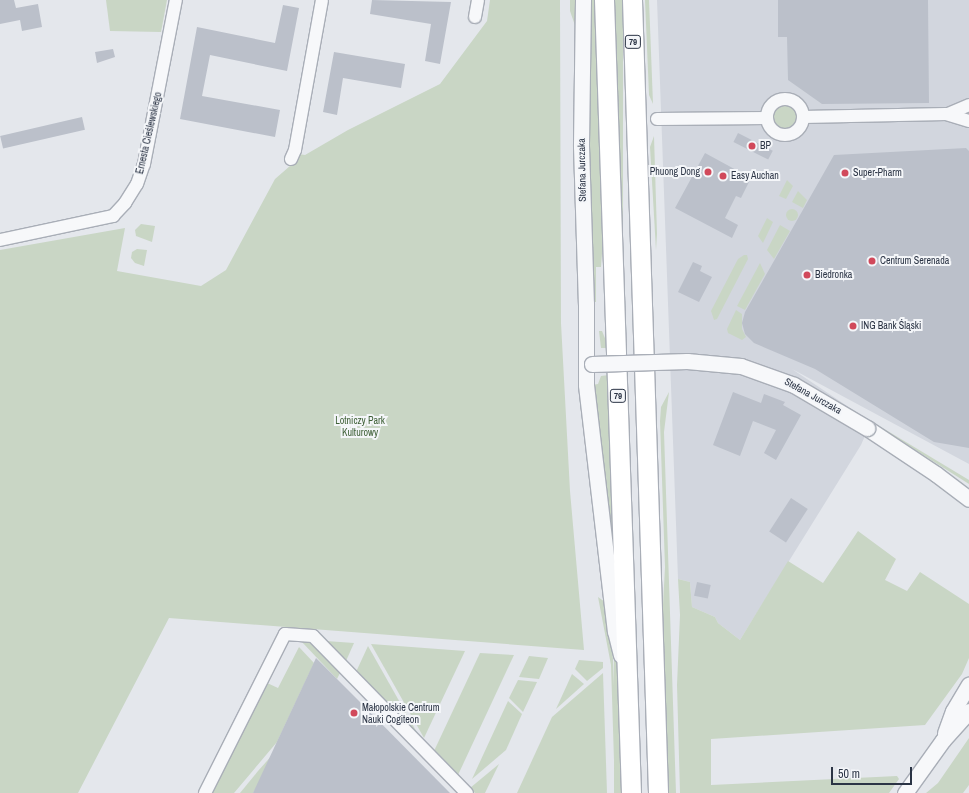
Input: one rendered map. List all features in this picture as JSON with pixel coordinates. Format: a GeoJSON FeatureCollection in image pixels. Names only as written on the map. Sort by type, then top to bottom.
{"type":"FeatureCollection","features":[{"type":"Feature","properties":{"kind":"main road","name":"79"},"geometry":{"type":"LineString","coordinates":[[604,0],[631,793]]}},
{"type":"Feature","properties":{"kind":"main road","name":"79"},"geometry":{"type":"LineString","coordinates":[[632,0],[658,793]]}},
{"type":"Feature","properties":{"kind":"street","name":"Ernesta Cieślewskiego"},"geometry":{"type":"LineString","coordinates":[[0,240],[113,216],[125,203],[137,184],[144,164],[176,0]]}},
{"type":"Feature","properties":{"kind":"street"},"geometry":{"type":"LineString","coordinates":[[291,159],[295,150],[322,0]]}},
{"type":"Feature","properties":{"kind":"street"},"geometry":{"type":"LineString","coordinates":[[475,17],[478,0]]}},
{"type":"Feature","properties":{"kind":"street","name":"Stefana Jurczaka"},"geometry":{"type":"LineString","coordinates":[[583,0],[581,146],[592,455],[615,631],[627,681]]}},
{"type":"Feature","properties":{"kind":"street"},"geometry":{"type":"LineString","coordinates":[[785,99],[797,103],[803,116],[798,130],[785,136],[771,130],[767,118],[773,104],[785,99]]}},
{"type":"Feature","properties":{"kind":"street"},"geometry":{"type":"LineString","coordinates":[[946,114],[969,105]]}},
{"type":"Feature","properties":{"kind":"street"},"geometry":{"type":"LineString","coordinates":[[803,116],[946,114],[969,120],[969,110]]}},
{"type":"Feature","properties":{"kind":"street"},"geometry":{"type":"LineString","coordinates":[[657,119],[767,118]]}},
{"type":"Feature","properties":{"kind":"street","name":"Stefana Jurczaka"},"geometry":{"type":"LineString","coordinates":[[588,364],[687,360],[741,366],[794,385],[867,428],[936,474],[969,499]]}},
{"type":"Feature","properties":{"kind":"street"},"geometry":{"type":"LineString","coordinates":[[205,793],[286,634],[314,636],[467,793]]}},
{"type":"Feature","properties":{"kind":"street"},"geometry":{"type":"LineString","coordinates":[[943,740],[953,711],[969,684]]}},
{"type":"Feature","properties":{"kind":"street"},"geometry":{"type":"LineString","coordinates":[[905,793],[943,740],[969,711]]}},
{"type":"Feature","properties":{"kind":"shaded area"},"geometry":{"type":"Polygon","coordinates":[[[657,0],[969,0],[969,464],[792,369],[871,422],[861,445],[740,640],[718,623],[715,617],[692,607],[690,582],[678,579],[657,0]]]}},
{"type":"Feature","properties":{"kind":"green space"},"geometry":{"type":"Polygon","coordinates":[[[106,0],[167,0],[161,32],[110,31],[106,0]]]}},
{"type":"Feature","properties":{"kind":"green space","name":"Lotniczy Park Kulturowy"},"geometry":{"type":"Polygon","coordinates":[[[490,0],[560,0],[561,323],[570,491],[584,650],[169,618],[78,793],[0,793],[0,250],[125,228],[117,271],[201,286],[226,270],[275,179],[298,159],[299,154],[305,155],[348,130],[440,84],[487,21],[490,0]]]}},
{"type":"Feature","properties":{"kind":"green space"},"geometry":{"type":"Polygon","coordinates":[[[570,0],[578,0],[578,34],[570,11],[570,0]]]}},
{"type":"Feature","properties":{"kind":"green space"},"geometry":{"type":"Polygon","coordinates":[[[587,0],[596,0],[603,240],[601,267],[596,267],[596,302],[591,302],[586,172],[587,0]]]}},
{"type":"Feature","properties":{"kind":"green space"},"geometry":{"type":"Polygon","coordinates":[[[614,0],[623,0],[623,793],[614,793],[614,0]]]}},
{"type":"Feature","properties":{"kind":"green space"},"geometry":{"type":"Polygon","coordinates":[[[645,0],[649,0],[653,104],[649,95],[645,0]]]}},
{"type":"Feature","properties":{"kind":"green space"},"geometry":{"type":"Polygon","coordinates":[[[786,105],[791,106],[797,112],[797,122],[791,128],[786,129],[781,128],[775,122],[774,117],[775,112],[781,106],[786,105]]]}},
{"type":"Feature","properties":{"kind":"green space"},"geometry":{"type":"Polygon","coordinates":[[[654,136],[657,234],[656,250],[650,147],[654,136]]]}},
{"type":"Feature","properties":{"kind":"green space"},"geometry":{"type":"Polygon","coordinates":[[[787,180],[793,186],[786,199],[779,196],[787,180]]]}},
{"type":"Feature","properties":{"kind":"green space"},"geometry":{"type":"Polygon","coordinates":[[[798,191],[807,200],[803,208],[792,202],[798,191]]]}},
{"type":"Feature","properties":{"kind":"green space"},"geometry":{"type":"Polygon","coordinates":[[[790,209],[794,209],[798,215],[794,221],[790,221],[786,217],[786,213],[790,209]]]}},
{"type":"Feature","properties":{"kind":"green space"},"geometry":{"type":"Polygon","coordinates":[[[767,218],[773,222],[763,243],[758,236],[767,218]]]}},
{"type":"Feature","properties":{"kind":"green space"},"geometry":{"type":"Polygon","coordinates":[[[141,224],[155,226],[152,242],[136,236],[135,230],[141,224]]]}},
{"type":"Feature","properties":{"kind":"green space"},"geometry":{"type":"Polygon","coordinates":[[[780,225],[790,231],[774,259],[767,250],[780,225]]]}},
{"type":"Feature","properties":{"kind":"green space"},"geometry":{"type":"Polygon","coordinates":[[[137,249],[147,250],[144,266],[135,263],[131,258],[132,252],[137,249]]]}},
{"type":"Feature","properties":{"kind":"green space"},"geometry":{"type":"Polygon","coordinates":[[[744,255],[747,255],[748,259],[717,319],[714,320],[711,311],[738,259],[744,255]]]}},
{"type":"Feature","properties":{"kind":"green space"},"geometry":{"type":"Polygon","coordinates":[[[760,263],[765,274],[745,310],[737,306],[760,263]]]}},
{"type":"Feature","properties":{"kind":"green space"},"geometry":{"type":"Polygon","coordinates":[[[736,310],[742,314],[742,329],[746,337],[742,340],[728,333],[727,329],[736,310]]]}},
{"type":"Feature","properties":{"kind":"green space"},"geometry":{"type":"Polygon","coordinates":[[[599,331],[602,331],[609,348],[601,348],[599,331]]]}},
{"type":"Feature","properties":{"kind":"green space"},"geometry":{"type":"Polygon","coordinates":[[[609,375],[616,585],[592,385],[598,384],[601,376],[609,375]]]}},
{"type":"Feature","properties":{"kind":"green space"},"geometry":{"type":"Polygon","coordinates":[[[669,392],[664,432],[676,793],[667,793],[662,624],[665,567],[660,421],[661,407],[669,392]]]}},
{"type":"Feature","properties":{"kind":"green space"},"geometry":{"type":"Polygon","coordinates":[[[871,422],[969,480],[969,484],[871,422]]]}},
{"type":"Feature","properties":{"kind":"green space"},"geometry":{"type":"Polygon","coordinates":[[[858,531],[896,559],[885,580],[907,591],[920,572],[969,604],[969,658],[962,674],[925,725],[711,739],[711,785],[897,776],[899,779],[889,793],[680,793],[677,685],[680,615],[678,579],[690,582],[692,607],[715,617],[718,623],[740,640],[788,561],[823,583],[858,531]]]}},
{"type":"Feature","properties":{"kind":"green space"},"geometry":{"type":"Polygon","coordinates":[[[598,597],[605,602],[613,659],[618,793],[615,793],[611,665],[598,597]]]}},
{"type":"Feature","properties":{"kind":"green space"},"geometry":{"type":"Polygon","coordinates":[[[304,639],[309,640],[341,671],[337,679],[301,641],[304,639]]]}},
{"type":"Feature","properties":{"kind":"green space"},"geometry":{"type":"Polygon","coordinates":[[[326,641],[354,643],[346,661],[326,641]]]}},
{"type":"Feature","properties":{"kind":"green space"},"geometry":{"type":"Polygon","coordinates":[[[371,644],[465,651],[424,738],[371,644]]]}},
{"type":"Feature","properties":{"kind":"green space"},"geometry":{"type":"Polygon","coordinates":[[[368,646],[419,736],[356,672],[368,646]]]}},
{"type":"Feature","properties":{"kind":"green space"},"geometry":{"type":"Polygon","coordinates":[[[299,647],[314,663],[277,742],[234,793],[208,793],[265,682],[278,688],[299,647]]]}},
{"type":"Feature","properties":{"kind":"green space"},"geometry":{"type":"Polygon","coordinates":[[[480,653],[514,655],[458,775],[434,751],[480,653]]]}},
{"type":"Feature","properties":{"kind":"green space"},"geometry":{"type":"Polygon","coordinates":[[[529,656],[548,658],[539,679],[519,677],[529,656]]]}},
{"type":"Feature","properties":{"kind":"green space"},"geometry":{"type":"Polygon","coordinates":[[[579,660],[603,662],[603,668],[587,681],[575,669],[579,660]]]}},
{"type":"Feature","properties":{"kind":"green space"},"geometry":{"type":"Polygon","coordinates":[[[603,673],[607,793],[517,793],[552,717],[603,673]]]}},
{"type":"Feature","properties":{"kind":"green space"},"geometry":{"type":"Polygon","coordinates":[[[572,674],[584,684],[556,709],[572,674]]]}},
{"type":"Feature","properties":{"kind":"green space"},"geometry":{"type":"Polygon","coordinates":[[[518,680],[537,682],[523,712],[509,698],[518,680]]]}},
{"type":"Feature","properties":{"kind":"green space"},"geometry":{"type":"Polygon","coordinates":[[[508,701],[522,714],[506,750],[472,779],[508,701]]]}},
{"type":"Feature","properties":{"kind":"green space"},"geometry":{"type":"Polygon","coordinates":[[[291,734],[253,793],[240,793],[258,771],[291,734]]]}},
{"type":"Feature","properties":{"kind":"green space"},"geometry":{"type":"Polygon","coordinates":[[[969,738],[969,785],[963,793],[926,793],[938,783],[969,738]]]}},
{"type":"Feature","properties":{"kind":"green space"},"geometry":{"type":"Polygon","coordinates":[[[499,764],[485,793],[475,793],[470,788],[499,764]]]}},
{"type":"Feature","properties":{"kind":"building"},"geometry":{"type":"Polygon","coordinates":[[[0,0],[14,0],[16,8],[38,4],[42,27],[22,31],[20,20],[0,24],[0,0]]]}},
{"type":"Feature","properties":{"kind":"building"},"geometry":{"type":"Polygon","coordinates":[[[372,0],[451,2],[440,64],[425,61],[431,24],[370,14],[372,0]]]}},
{"type":"Feature","properties":{"kind":"building"},"geometry":{"type":"Polygon","coordinates":[[[778,0],[928,0],[929,103],[822,104],[788,80],[787,37],[778,37],[778,0]]]}},
{"type":"Feature","properties":{"kind":"building"},"geometry":{"type":"Polygon","coordinates":[[[283,5],[299,8],[287,71],[210,55],[202,96],[280,110],[275,137],[180,119],[197,27],[275,43],[283,5]]]}},
{"type":"Feature","properties":{"kind":"building"},"geometry":{"type":"Polygon","coordinates":[[[113,49],[115,57],[97,63],[95,52],[113,49]]]}},
{"type":"Feature","properties":{"kind":"building"},"geometry":{"type":"Polygon","coordinates":[[[334,52],[405,64],[401,88],[343,78],[337,115],[323,112],[334,52]]]}},
{"type":"Feature","properties":{"kind":"building"},"geometry":{"type":"Polygon","coordinates":[[[82,117],[85,130],[3,149],[0,136],[82,117]]]}},
{"type":"Feature","properties":{"kind":"building","name":"BP"},"geometry":{"type":"Polygon","coordinates":[[[738,133],[773,151],[768,160],[733,142],[738,133]]]}},
{"type":"Feature","properties":{"kind":"building","name":"Centrum Serenada"},"geometry":{"type":"Polygon","coordinates":[[[966,148],[969,151],[969,448],[934,442],[815,369],[754,343],[745,334],[742,323],[745,312],[834,155],[966,148]]]}},
{"type":"Feature","properties":{"kind":"building"},"geometry":{"type":"Polygon","coordinates":[[[705,153],[751,178],[741,198],[736,196],[725,218],[738,225],[732,238],[675,208],[705,153]]]}},
{"type":"Feature","properties":{"kind":"building"},"geometry":{"type":"Polygon","coordinates":[[[693,262],[702,266],[700,271],[712,277],[699,302],[678,292],[693,262]]]}},
{"type":"Feature","properties":{"kind":"building"},"geometry":{"type":"Polygon","coordinates":[[[733,392],[761,403],[764,394],[785,402],[783,405],[801,415],[776,460],[764,453],[776,430],[753,421],[740,456],[713,445],[733,392]]]}},
{"type":"Feature","properties":{"kind":"building"},"geometry":{"type":"Polygon","coordinates":[[[791,498],[808,509],[786,542],[769,532],[791,498]]]}},
{"type":"Feature","properties":{"kind":"building"},"geometry":{"type":"Polygon","coordinates":[[[697,582],[711,585],[708,599],[694,596],[697,582]]]}},
{"type":"Feature","properties":{"kind":"building","name":"Małopolskie Centrum Nauki Cogiteon"},"geometry":{"type":"Polygon","coordinates":[[[316,658],[358,700],[450,793],[253,793],[316,658]]]}},
{"type":"Feature","properties":{"kind":"place","name":"BP"},"geometry":{"type":"Point","coordinates":[752,146]}},
{"type":"Feature","properties":{"kind":"place","name":"Phuong Dong"},"geometry":{"type":"Point","coordinates":[708,172]}},
{"type":"Feature","properties":{"kind":"place","name":"Super-Pharm"},"geometry":{"type":"Point","coordinates":[845,173]}},
{"type":"Feature","properties":{"kind":"place","name":"Easy Auchan"},"geometry":{"type":"Point","coordinates":[723,176]}},
{"type":"Feature","properties":{"kind":"place","name":"Centrum Serenada"},"geometry":{"type":"Point","coordinates":[872,261]}},
{"type":"Feature","properties":{"kind":"place","name":"Biedronka"},"geometry":{"type":"Point","coordinates":[807,275]}},
{"type":"Feature","properties":{"kind":"place","name":"ING Bank Śląski"},"geometry":{"type":"Point","coordinates":[853,326]}},
{"type":"Feature","properties":{"kind":"place","name":"Małopolskie Centrum Nauki Cogiteon"},"geometry":{"type":"Point","coordinates":[354,713]}}]}
